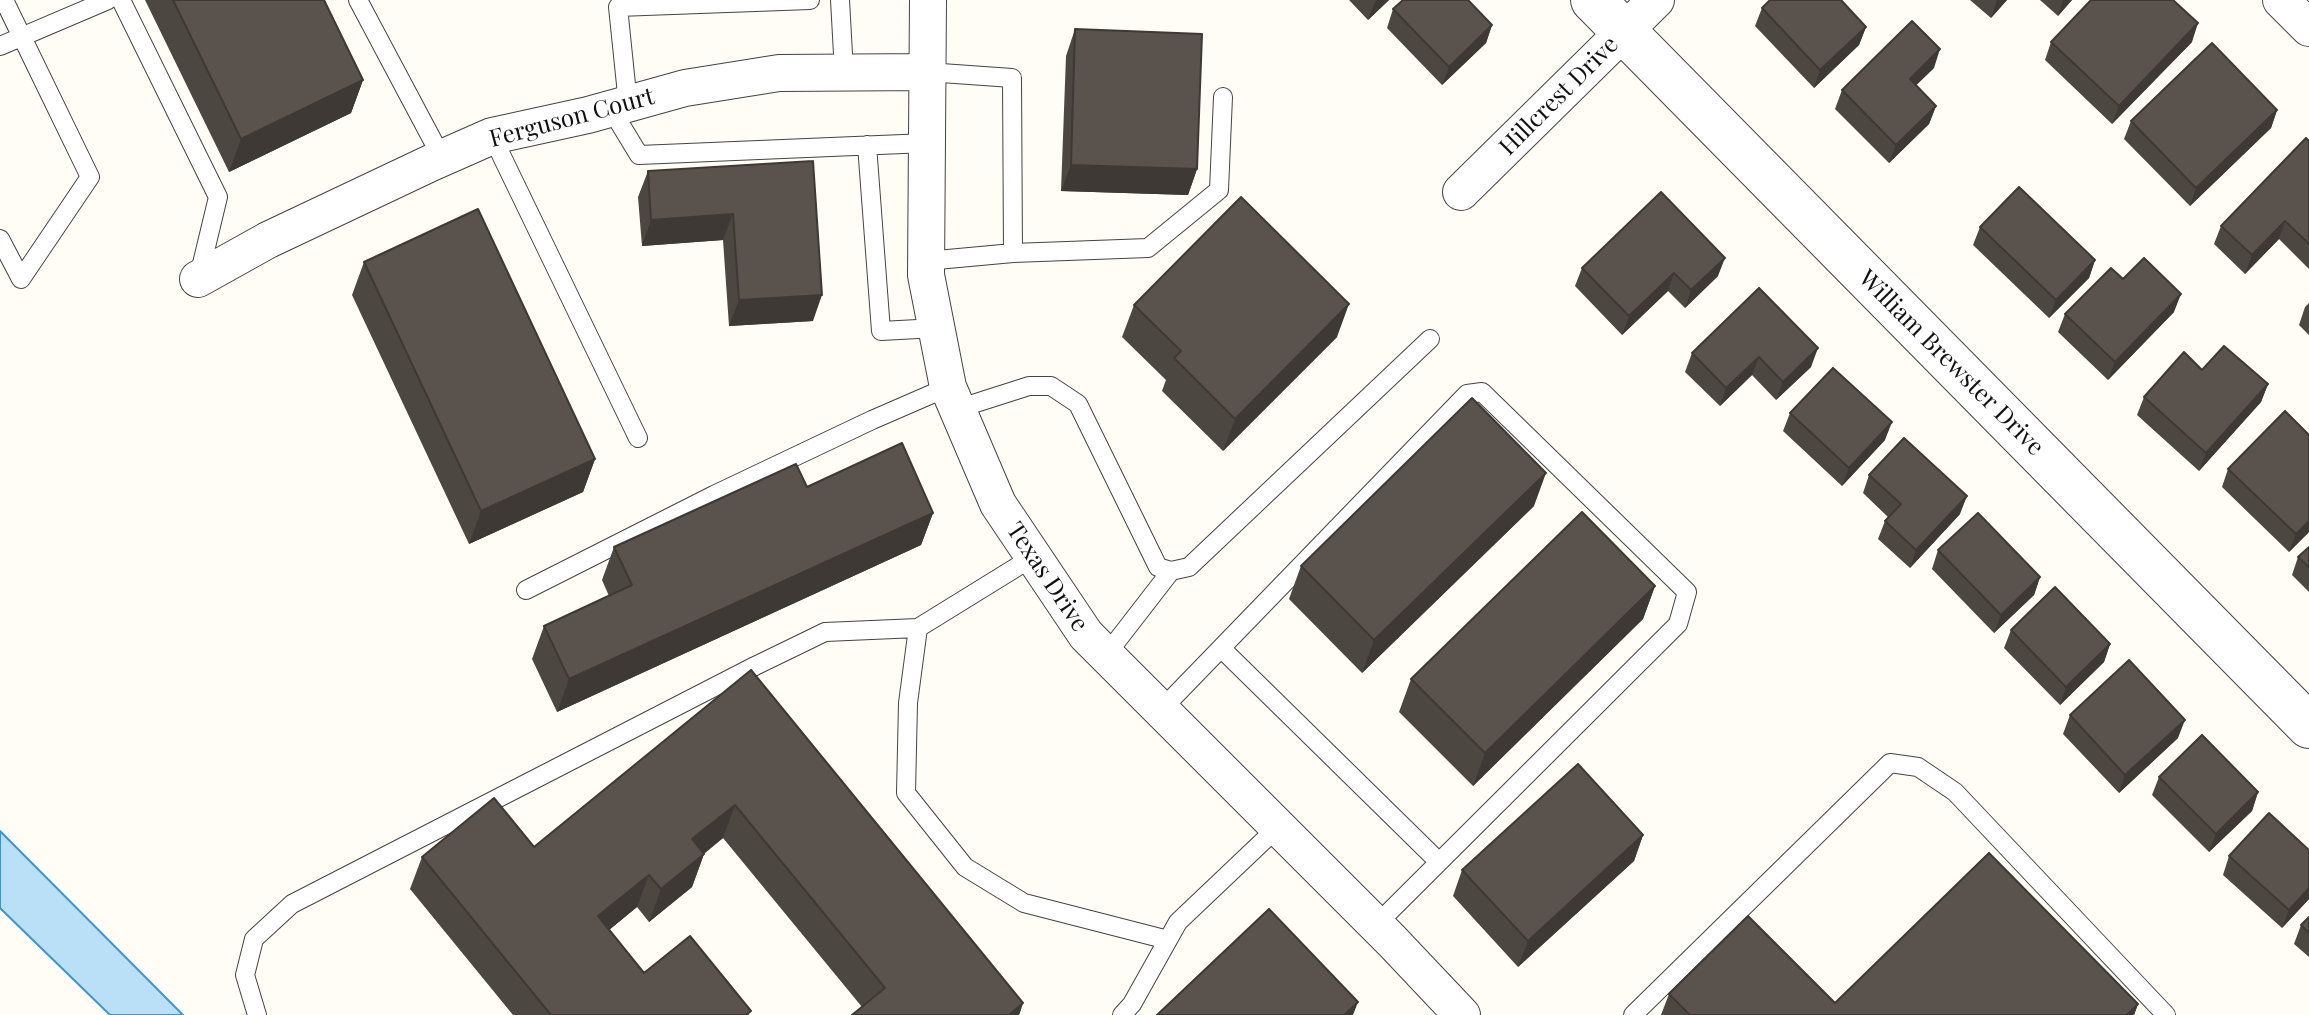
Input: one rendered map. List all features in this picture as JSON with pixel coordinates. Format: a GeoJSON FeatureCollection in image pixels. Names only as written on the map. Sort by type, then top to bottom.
{"type":"FeatureCollection","features":[{"type":"Feature","properties":{"kind":"street","name":"Texas Drive"},"geometry":{"type":"LineString","coordinates":[[928,0],[926,275],[952,398],[998,504],[1086,635],[1462,1015]]}},
{"type":"Feature","properties":{"kind":"street","name":"William Brewster Drive"},"geometry":{"type":"LineString","coordinates":[[1593,0],[2309,726]]}},
{"type":"Feature","properties":{"kind":"street","name":"Hillcrest Drive"},"geometry":{"type":"LineString","coordinates":[[1461,192],[1656,0]]}},
{"type":"Feature","properties":{"kind":"street"},"geometry":{"type":"LineString","coordinates":[[2281,0],[2309,28]]}},
{"type":"Feature","properties":{"kind":"street","name":"Ferguson Court"},"geometry":{"type":"LineString","coordinates":[[198,279],[268,240],[492,136],[620,107],[685,88],[779,73],[927,72]]}},
{"type":"Feature","properties":{"kind":"lane"},"geometry":{"type":"LineString","coordinates":[[0,239],[21,279],[90,177],[4,0]]}},
{"type":"Feature","properties":{"kind":"lane"},"geometry":{"type":"LineString","coordinates":[[0,46],[108,0]]}},
{"type":"Feature","properties":{"kind":"lane"},"geometry":{"type":"LineString","coordinates":[[121,0],[218,197],[198,279]]}},
{"type":"Feature","properties":{"kind":"lane"},"geometry":{"type":"LineString","coordinates":[[358,0],[442,158]]}},
{"type":"Feature","properties":{"kind":"lane"},"geometry":{"type":"LineString","coordinates":[[810,0],[618,7],[620,107],[639,155],[927,143]]}},
{"type":"Feature","properties":{"kind":"lane"},"geometry":{"type":"LineString","coordinates":[[840,0],[844,72]]}},
{"type":"Feature","properties":{"kind":"lane"},"geometry":{"type":"LineString","coordinates":[[927,72],[1012,78],[1013,253]]}},
{"type":"Feature","properties":{"kind":"lane"},"geometry":{"type":"LineString","coordinates":[[926,261],[1013,253],[1148,248],[1219,190],[1223,97]]}},
{"type":"Feature","properties":{"kind":"lane"},"geometry":{"type":"LineString","coordinates":[[492,136],[638,438]]}},
{"type":"Feature","properties":{"kind":"lane"},"geometry":{"type":"LineString","coordinates":[[867,145],[881,331],[936,328]]}},
{"type":"Feature","properties":{"kind":"lane"},"geometry":{"type":"LineString","coordinates":[[526,590],[872,420],[952,398],[1029,386],[1051,386],[1078,404],[1158,567],[1171,571],[1189,567],[1430,339]]}},
{"type":"Feature","properties":{"kind":"lane"},"geometry":{"type":"LineString","coordinates":[[1161,710],[1467,394],[1482,392],[1687,592],[1678,624],[1376,925]]}},
{"type":"Feature","properties":{"kind":"lane"},"geometry":{"type":"LineString","coordinates":[[257,1015],[245,975],[254,939],[292,904],[825,632],[918,628],[1033,557]]}},
{"type":"Feature","properties":{"kind":"lane"},"geometry":{"type":"LineString","coordinates":[[1106,655],[1171,571]]}},
{"type":"Feature","properties":{"kind":"lane"},"geometry":{"type":"LineString","coordinates":[[918,628],[908,703],[906,793],[965,867],[1024,903],[1168,940]]}},
{"type":"Feature","properties":{"kind":"lane"},"geometry":{"type":"LineString","coordinates":[[1221,648],[1439,862]]}},
{"type":"Feature","properties":{"kind":"lane"},"geometry":{"type":"LineString","coordinates":[[1633,1015],[1890,763],[1918,767],[1955,792],[2166,1015]]}},
{"type":"Feature","properties":{"kind":"lane"},"geometry":{"type":"LineString","coordinates":[[1122,1015],[1132,1004],[1178,922],[1278,827]]}},
{"type":"Feature","properties":{"kind":"water"},"geometry":{"type":"Polygon","coordinates":[[[0,831],[183,1015],[110,1015],[0,908],[0,831]]]}},
{"type":"Feature","properties":{"kind":"building"},"geometry":{"type":"Polygon","coordinates":[[[173,0],[324,0],[363,80],[241,139],[173,0]]]}},
{"type":"Feature","properties":{"kind":"building"},"geometry":{"type":"Polygon","coordinates":[[[1403,0],[1468,0],[1492,25],[1449,67],[1393,9],[1403,0]]]}},
{"type":"Feature","properties":{"kind":"building"},"geometry":{"type":"Polygon","coordinates":[[[1770,0],[1841,0],[1866,27],[1820,70],[1762,8],[1770,0]]]}},
{"type":"Feature","properties":{"kind":"building"},"geometry":{"type":"Polygon","coordinates":[[[2091,0],[2173,0],[2198,23],[2119,106],[2051,42],[2091,0]]]}},
{"type":"Feature","properties":{"kind":"building"},"geometry":{"type":"Polygon","coordinates":[[[1912,21],[1940,49],[1910,79],[1936,106],[1896,145],[1842,90],[1912,21]]]}},
{"type":"Feature","properties":{"kind":"building"},"geometry":{"type":"Polygon","coordinates":[[[1075,29],[1202,34],[1197,169],[1071,165],[1075,29]]]}},
{"type":"Feature","properties":{"kind":"building"},"geometry":{"type":"Polygon","coordinates":[[[2212,43],[2277,110],[2196,188],[2131,121],[2212,43]]]}},
{"type":"Feature","properties":{"kind":"building"},"geometry":{"type":"Polygon","coordinates":[[[2306,138],[2309,141],[2309,244],[2285,221],[2252,255],[2221,226],[2306,138]]]}},
{"type":"Feature","properties":{"kind":"building"},"geometry":{"type":"Polygon","coordinates":[[[813,161],[822,295],[739,300],[733,214],[651,220],[648,171],[813,161]]]}},
{"type":"Feature","properties":{"kind":"building"},"geometry":{"type":"Polygon","coordinates":[[[2019,187],[2095,260],[2056,300],[1980,227],[2019,187]]]}},
{"type":"Feature","properties":{"kind":"building"},"geometry":{"type":"Polygon","coordinates":[[[1661,192],[1725,258],[1691,290],[1674,273],[1629,316],[1582,268],[1661,192]]]}},
{"type":"Feature","properties":{"kind":"building"},"geometry":{"type":"Polygon","coordinates":[[[1241,197],[1349,304],[1235,419],[1174,358],[1181,351],[1134,305],[1241,197]]]}},
{"type":"Feature","properties":{"kind":"building"},"geometry":{"type":"Polygon","coordinates":[[[478,209],[595,459],[481,511],[364,262],[478,209]]]}},
{"type":"Feature","properties":{"kind":"building"},"geometry":{"type":"Polygon","coordinates":[[[2144,258],[2181,294],[2115,362],[2065,314],[2111,268],[2123,279],[2144,258]]]}},
{"type":"Feature","properties":{"kind":"building"},"geometry":{"type":"Polygon","coordinates":[[[1759,288],[1818,348],[1783,382],[1759,357],[1726,388],[1692,353],[1759,288]]]}},
{"type":"Feature","properties":{"kind":"building"},"geometry":{"type":"Polygon","coordinates":[[[2224,346],[2268,384],[2206,453],[2144,397],[2184,352],[2202,370],[2224,346]]]}},
{"type":"Feature","properties":{"kind":"building"},"geometry":{"type":"Polygon","coordinates":[[[1833,368],[1892,422],[1849,468],[1790,413],[1833,368]]]}},
{"type":"Feature","properties":{"kind":"building"},"geometry":{"type":"Polygon","coordinates":[[[1472,398],[1546,473],[1374,640],[1301,566],[1472,398]]]}},
{"type":"Feature","properties":{"kind":"building"},"geometry":{"type":"Polygon","coordinates":[[[2285,411],[2309,435],[2309,521],[2296,534],[2228,469],[2285,411]]]}},
{"type":"Feature","properties":{"kind":"building"},"geometry":{"type":"Polygon","coordinates":[[[1904,438],[1967,496],[1916,550],[1885,521],[1901,504],[1869,475],[1904,438]]]}},
{"type":"Feature","properties":{"kind":"building"},"geometry":{"type":"Polygon","coordinates":[[[902,443],[933,513],[569,679],[544,626],[632,585],[614,547],[796,464],[807,487],[902,443]]]}},
{"type":"Feature","properties":{"kind":"building"},"geometry":{"type":"Polygon","coordinates":[[[1582,512],[1655,586],[1485,753],[1411,679],[1582,512]]]}},
{"type":"Feature","properties":{"kind":"building"},"geometry":{"type":"Polygon","coordinates":[[[1978,513],[2040,577],[2001,615],[1938,550],[1978,513]]]}},
{"type":"Feature","properties":{"kind":"building"},"geometry":{"type":"Polygon","coordinates":[[[2309,547],[2309,567],[2298,557],[2309,547]]]}},
{"type":"Feature","properties":{"kind":"building"},"geometry":{"type":"Polygon","coordinates":[[[2055,587],[2110,644],[2066,687],[2011,630],[2055,587]]]}},
{"type":"Feature","properties":{"kind":"building"},"geometry":{"type":"Polygon","coordinates":[[[2129,660],[2185,720],[2125,775],[2070,715],[2129,660]]]}},
{"type":"Feature","properties":{"kind":"building"},"geometry":{"type":"Polygon","coordinates":[[[751,670],[1023,1003],[1009,1015],[852,1015],[885,988],[735,805],[692,839],[704,854],[661,889],[649,875],[598,916],[644,973],[690,936],[751,1011],[746,1015],[551,1015],[422,857],[494,798],[534,847],[751,670]]]}},
{"type":"Feature","properties":{"kind":"building"},"geometry":{"type":"Polygon","coordinates":[[[2202,735],[2258,792],[2216,834],[2159,777],[2202,735]]]}},
{"type":"Feature","properties":{"kind":"building"},"geometry":{"type":"Polygon","coordinates":[[[1578,764],[1643,835],[1528,941],[1462,870],[1578,764]]]}},
{"type":"Feature","properties":{"kind":"building"},"geometry":{"type":"Polygon","coordinates":[[[2269,813],[2309,850],[2309,888],[2289,910],[2229,856],[2269,813]]]}},
{"type":"Feature","properties":{"kind":"building"},"geometry":{"type":"Polygon","coordinates":[[[1989,853],[2138,1004],[2127,1015],[1690,1015],[1669,994],[1748,916],[1835,1003],[1989,853]]]}},
{"type":"Feature","properties":{"kind":"building"},"geometry":{"type":"Polygon","coordinates":[[[1269,909],[1358,1002],[1344,1015],[1157,1015],[1269,909]]]}},
{"type":"Feature","properties":{"kind":"building"},"geometry":{"type":"Polygon","coordinates":[[[2309,917],[2309,933],[2301,925],[2309,917]]]}}]}
